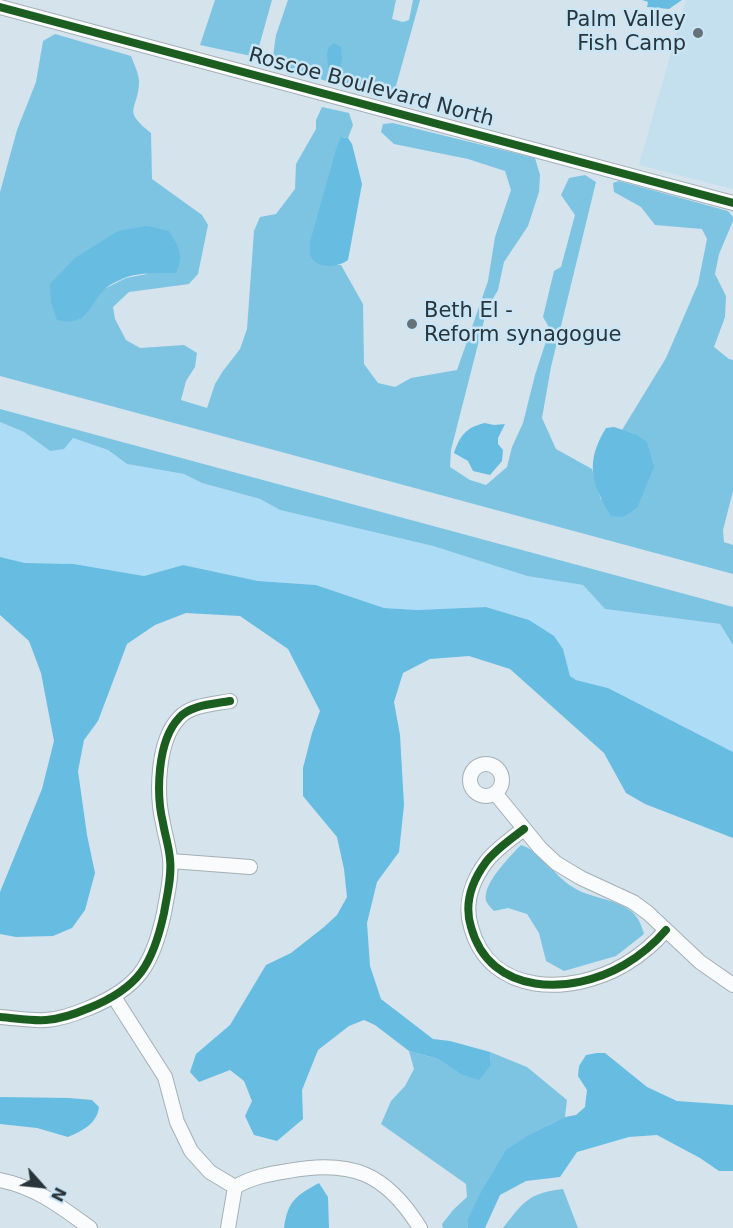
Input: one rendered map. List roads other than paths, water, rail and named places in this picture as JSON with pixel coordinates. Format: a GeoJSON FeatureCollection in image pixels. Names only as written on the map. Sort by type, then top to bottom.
{"type":"FeatureCollection","features":[{"type":"Feature","properties":{"kind":"street","name":"Roscoe Boulevard North"},"geometry":{"type":"LineString","coordinates":[[0,7],[733,203]]}},
{"type":"Feature","properties":{"kind":"street"},"geometry":{"type":"LineString","coordinates":[[0,1017],[42,1020],[72,1015],[114,997],[138,976],[155,950],[170,882],[171,861],[160,807],[162,756],[166,740],[178,718],[184,713],[191,709],[230,701]]}},
{"type":"Feature","properties":{"kind":"street"},"geometry":{"type":"LineString","coordinates":[[495,793],[524,830],[556,863],[581,878],[633,902],[700,962],[733,985]]}},
{"type":"Feature","properties":{"kind":"street"},"geometry":{"type":"LineString","coordinates":[[524,830],[487,860],[478,874],[469,897],[468,913],[472,933],[479,948],[496,968],[516,979],[542,985],[561,985],[589,980],[623,966],[642,954],[666,930]]}},
{"type":"Feature","properties":{"kind":"street"},"geometry":{"type":"LineString","coordinates":[[171,861],[250,867]]}},
{"type":"Feature","properties":{"kind":"street"},"geometry":{"type":"LineString","coordinates":[[114,997],[165,1077],[177,1122],[191,1151],[210,1172],[235,1186]]}},
{"type":"Feature","properties":{"kind":"street"},"geometry":{"type":"LineString","coordinates":[[235,1186],[258,1176],[310,1167],[323,1165],[345,1168],[366,1175],[384,1186],[405,1206],[420,1228]]}},
{"type":"Feature","properties":{"kind":"street"},"geometry":{"type":"LineString","coordinates":[[0,1180],[29,1188],[46,1196],[90,1228]]}},
{"type":"Feature","properties":{"kind":"street"},"geometry":{"type":"LineString","coordinates":[[228,1228],[235,1186]]}},
{"type":"Feature","properties":{"kind":"place","name":"Palm Valley Fish Camp"},"geometry":{"type":"Point","coordinates":[698,33]}},
{"type":"Feature","properties":{"kind":"place","name":"Beth El - Reform synagogue"},"geometry":{"type":"Point","coordinates":[412,324]}}]}
